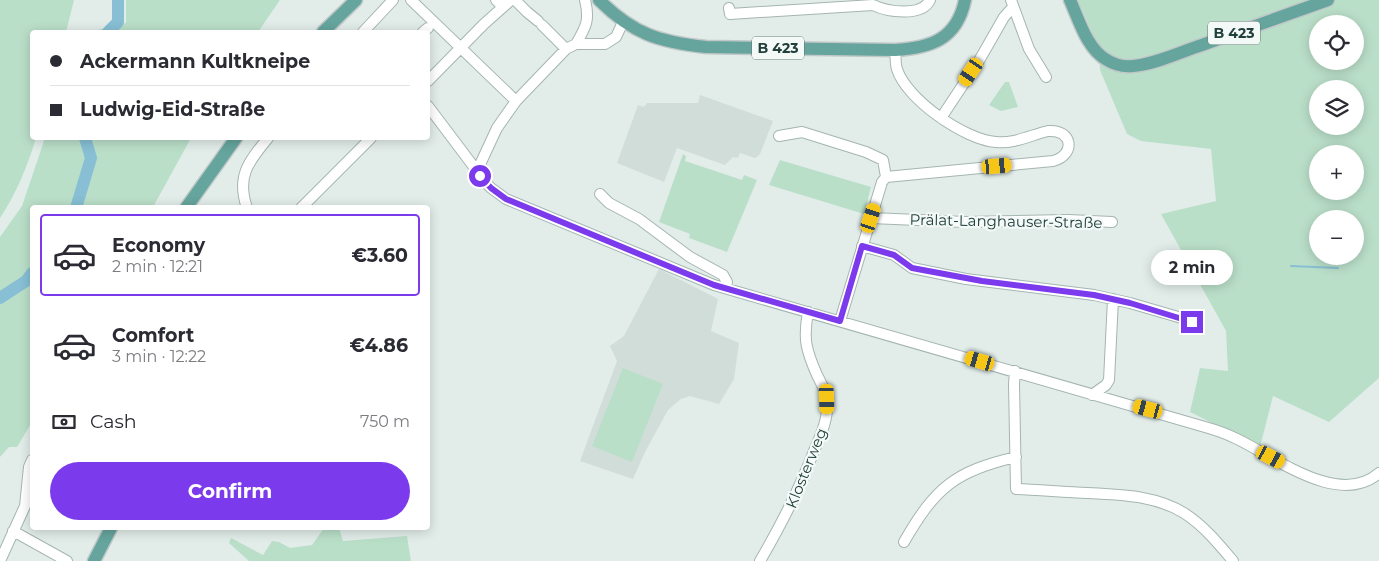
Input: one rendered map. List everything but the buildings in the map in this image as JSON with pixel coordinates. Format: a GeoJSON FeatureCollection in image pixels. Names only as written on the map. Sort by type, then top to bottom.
{"type":"FeatureCollection","features":[{"type":"Feature","properties":{"kind":"main road"},"geometry":{"type":"LineString","coordinates":[[320,30],[346,0]]}},
{"type":"Feature","properties":{"kind":"main road"},"geometry":{"type":"LineString","coordinates":[[325,30],[356,0]]}},
{"type":"Feature","properties":{"kind":"main road","name":"B 423"},"geometry":{"type":"LineString","coordinates":[[599,0],[623,22],[652,37],[682,44],[706,47],[895,50],[919,48],[940,40],[955,25],[965,0]]}},
{"type":"Feature","properties":{"kind":"main road","name":"B 423"},"geometry":{"type":"LineString","coordinates":[[1070,0],[1084,32],[1094,49],[1115,64],[1134,66],[1181,52],[1328,0]]}},
{"type":"Feature","properties":{"kind":"main road"},"geometry":{"type":"LineString","coordinates":[[188,205],[235,140]]}},
{"type":"Feature","properties":{"kind":"main road"},"geometry":{"type":"LineString","coordinates":[[94,561],[111,530]]}},
{"type":"Feature","properties":{"kind":"street"},"geometry":{"type":"LineString","coordinates":[[412,0],[516,101]]}},
{"type":"Feature","properties":{"kind":"street"},"geometry":{"type":"LineString","coordinates":[[430,79],[499,4],[511,0]]}},
{"type":"Feature","properties":{"kind":"street"},"geometry":{"type":"LineString","coordinates":[[515,0],[526,12],[571,46],[605,44],[616,37],[623,22]]}},
{"type":"Feature","properties":{"kind":"street"},"geometry":{"type":"LineString","coordinates":[[478,171],[497,128],[516,101],[571,46],[588,21],[589,14],[585,0]]}},
{"type":"Feature","properties":{"kind":"street"},"geometry":{"type":"LineString","coordinates":[[729,8],[730,14],[873,3],[882,10],[916,11],[924,8],[930,0]]}},
{"type":"Feature","properties":{"kind":"street"},"geometry":{"type":"LineString","coordinates":[[365,30],[390,4]]}},
{"type":"Feature","properties":{"kind":"street"},"geometry":{"type":"LineString","coordinates":[[941,118],[980,59],[1012,4]]}},
{"type":"Feature","properties":{"kind":"street"},"geometry":{"type":"LineString","coordinates":[[1012,4],[1029,49],[1046,77]]}},
{"type":"Feature","properties":{"kind":"street"},"geometry":{"type":"LineString","coordinates":[[840,321],[882,182],[886,177],[1053,161],[1062,157],[1068,150],[1069,142],[1066,136],[1062,132],[1055,130],[1048,130],[1013,142],[996,142],[980,139],[968,134],[941,118],[918,98],[897,70],[895,50]]}},
{"type":"Feature","properties":{"kind":"street"},"geometry":{"type":"LineString","coordinates":[[430,109],[483,180],[499,195],[515,204],[673,268],[726,288],[1092,395],[1148,409],[1220,432],[1304,474],[1332,484],[1363,483],[1379,474]]}},
{"type":"Feature","properties":{"kind":"street"},"geometry":{"type":"LineString","coordinates":[[780,136],[802,132],[866,152],[883,160],[886,177]]}},
{"type":"Feature","properties":{"kind":"street"},"geometry":{"type":"LineString","coordinates":[[246,205],[243,188],[244,172],[255,153],[266,140]]}},
{"type":"Feature","properties":{"kind":"street"},"geometry":{"type":"LineString","coordinates":[[305,205],[369,140]]}},
{"type":"Feature","properties":{"kind":"street"},"geometry":{"type":"LineString","coordinates":[[600,194],[609,203],[639,219],[690,258],[723,275],[727,282],[726,288]]}},
{"type":"Feature","properties":{"kind":"street","name":"Prälat-Langhauser-Straße"},"geometry":{"type":"LineString","coordinates":[[871,218],[882,220],[965,222],[1068,220],[1112,222]]}},
{"type":"Feature","properties":{"kind":"street"},"geometry":{"type":"LineString","coordinates":[[862,246],[894,255],[912,268],[966,279],[1074,292],[1113,299],[1192,322]]}},
{"type":"Feature","properties":{"kind":"street"},"geometry":{"type":"LineString","coordinates":[[1092,395],[1106,385],[1109,380],[1113,299]]}},
{"type":"Feature","properties":{"kind":"street","name":"Klosterweg"},"geometry":{"type":"LineString","coordinates":[[760,561],[803,482],[822,433],[827,411],[827,399],[806,347],[805,336],[808,312]]}},
{"type":"Feature","properties":{"kind":"street"},"geometry":{"type":"LineString","coordinates":[[1015,371],[1016,489],[1132,496],[1160,502],[1197,522],[1233,561]]}},
{"type":"Feature","properties":{"kind":"street"},"geometry":{"type":"LineString","coordinates":[[904,542],[928,504],[944,487],[968,472],[985,465],[1016,457]]}},
{"type":"Feature","properties":{"kind":"street"},"geometry":{"type":"LineString","coordinates":[[0,561],[25,506],[30,465]]}},
{"type":"Feature","properties":{"kind":"street"},"geometry":{"type":"LineString","coordinates":[[13,531],[67,561]]}},
{"type":"Feature","properties":{"kind":"shaded area"},"geometry":{"type":"Polygon","coordinates":[[[700,95],[773,121],[760,154],[757,157],[740,153],[738,158],[733,157],[725,165],[677,148],[664,182],[617,163],[638,105],[644,107],[647,103],[698,103],[700,95]]]}},
{"type":"Feature","properties":{"kind":"shaded area"},"geometry":{"type":"Polygon","coordinates":[[[659,269],[718,299],[711,331],[739,343],[734,379],[719,404],[690,396],[681,399],[668,410],[645,452],[633,479],[580,461],[617,361],[610,346],[624,336],[659,269]]]}},
{"type":"Feature","properties":{"kind":"green space"},"geometry":{"type":"Polygon","coordinates":[[[0,0],[74,0],[66,30],[30,30],[30,140],[35,140],[21,179],[0,218],[0,0]]]}},
{"type":"Feature","properties":{"kind":"green space"},"geometry":{"type":"Polygon","coordinates":[[[126,0],[280,0],[259,30],[97,30],[126,23],[126,0]]]}},
{"type":"Feature","properties":{"kind":"green space"},"geometry":{"type":"Polygon","coordinates":[[[1078,0],[1379,0],[1379,378],[1329,422],[1273,396],[1260,447],[1190,412],[1200,368],[1228,371],[1226,331],[1161,214],[1216,201],[1211,149],[1141,141],[1127,134],[1100,70],[1099,48],[1078,0]]]}},
{"type":"Feature","properties":{"kind":"green space"},"geometry":{"type":"Polygon","coordinates":[[[1005,82],[1009,82],[1018,107],[1001,111],[989,105],[1005,82]]]}},
{"type":"Feature","properties":{"kind":"green space"},"geometry":{"type":"Polygon","coordinates":[[[44,140],[190,140],[154,205],[30,205],[30,425],[17,447],[9,447],[0,457],[0,237],[22,206],[44,140]]]}},
{"type":"Feature","properties":{"kind":"green space"},"geometry":{"type":"Polygon","coordinates":[[[683,154],[686,156],[685,161],[742,180],[744,175],[757,180],[727,252],[689,238],[690,234],[659,222],[683,154]]]}},
{"type":"Feature","properties":{"kind":"green space"},"geometry":{"type":"Polygon","coordinates":[[[780,160],[871,187],[864,214],[769,185],[780,160]]]}},
{"type":"Feature","properties":{"kind":"green space"},"geometry":{"type":"Polygon","coordinates":[[[623,368],[663,384],[632,462],[592,446],[623,368]]]}},
{"type":"Feature","properties":{"kind":"green space"},"geometry":{"type":"Polygon","coordinates":[[[323,530],[340,530],[343,541],[407,536],[411,561],[249,561],[229,543],[231,538],[263,555],[272,541],[279,542],[290,548],[312,545],[323,530]]]}},
{"type":"Feature","properties":{"kind":"waterway"},"geometry":{"type":"LineString","coordinates":[[110,30],[118,22],[118,0]]}},
{"type":"Feature","properties":{"kind":"waterway"},"geometry":{"type":"LineString","coordinates":[[77,205],[91,158],[86,140]]}},
{"type":"Feature","properties":{"kind":"waterway"},"geometry":{"type":"LineString","coordinates":[[1291,266],[1338,268]]}},
{"type":"Feature","properties":{"kind":"waterway"},"geometry":{"type":"LineString","coordinates":[[0,298],[26,281],[30,276]]}},
{"type":"Feature","properties":{"kind":"route"},"geometry":{"type":"LineString","coordinates":[[480,176],[499,195],[515,204],[620,245],[714,285],[840,321],[862,246],[894,255],[912,268],[966,279],[1094,295],[1130,303],[1192,322]]}}]}
